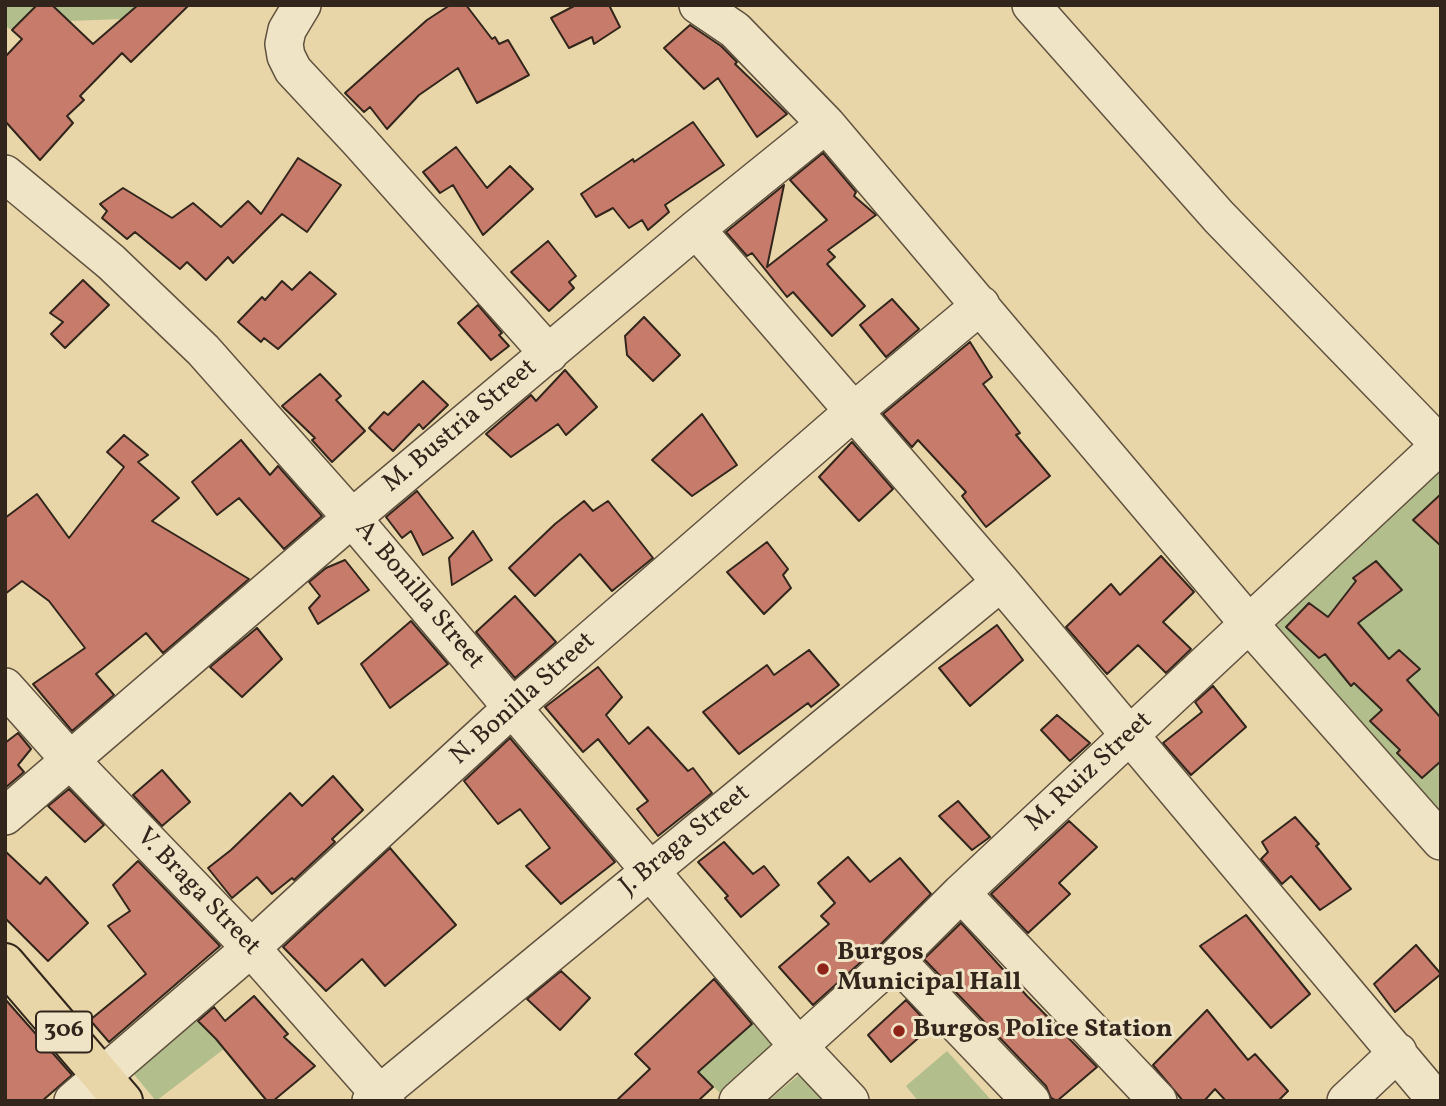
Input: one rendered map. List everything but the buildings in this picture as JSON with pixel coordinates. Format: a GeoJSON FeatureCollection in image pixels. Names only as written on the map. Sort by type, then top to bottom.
{"type":"FeatureCollection","features":[{"type":"Feature","properties":{"kind":"main road","name":"306"},"geometry":{"type":"LineString","coordinates":[[5,963],[112,1088]]}},
{"type":"Feature","properties":{"kind":"street"},"geometry":{"type":"LineString","coordinates":[[302,5],[287,30],[284,44],[293,70],[549,354]]}},
{"type":"Feature","properties":{"kind":"street"},"geometry":{"type":"LineString","coordinates":[[698,5],[735,30],[825,124],[1250,625],[1441,841]]}},
{"type":"Feature","properties":{"kind":"street"},"geometry":{"type":"LineString","coordinates":[[1031,5],[1436,457]]}},
{"type":"Feature","properties":{"kind":"street","name":"M. Bustria Street"},"geometry":{"type":"LineString","coordinates":[[5,816],[352,518],[825,124]]}},
{"type":"Feature","properties":{"kind":"street","name":"A. Bonilla Street"},"geometry":{"type":"LineString","coordinates":[[7,180],[111,262],[203,350],[352,518],[799,1047],[850,1101]]}},
{"type":"Feature","properties":{"kind":"street"},"geometry":{"type":"LineString","coordinates":[[696,229],[1001,582],[1437,1101]]}},
{"type":"Feature","properties":{"kind":"street","name":"N. Bonilla Street"},"geometry":{"type":"LineString","coordinates":[[73,1101],[112,1088],[251,948],[512,708],[854,411],[981,305]]}},
{"type":"Feature","properties":{"kind":"street","name":"M. Ruiz Street"},"geometry":{"type":"LineString","coordinates":[[738,1101],[895,959],[961,893],[1250,625],[1436,457]]}},
{"type":"Feature","properties":{"kind":"street","name":"J. Braga Street"},"geometry":{"type":"LineString","coordinates":[[379,1098],[1001,582]]}},
{"type":"Feature","properties":{"kind":"street","name":"V. Braga Street"},"geometry":{"type":"LineString","coordinates":[[5,687],[71,761],[251,948],[379,1098]]}},
{"type":"Feature","properties":{"kind":"street"},"geometry":{"type":"LineString","coordinates":[[961,893],[1157,1101]]}},
{"type":"Feature","properties":{"kind":"street"},"geometry":{"type":"LineString","coordinates":[[895,959],[1031,1101]]}},
{"type":"Feature","properties":{"kind":"street"},"geometry":{"type":"LineString","coordinates":[[1346,1101],[1398,1052]]}},
{"type":"Feature","properties":{"kind":"green space"},"geometry":{"type":"Polygon","coordinates":[[[5,5],[37,5],[12,30],[5,26],[5,5]]]}},
{"type":"Feature","properties":{"kind":"green space"},"geometry":{"type":"Polygon","coordinates":[[[52,5],[137,5],[122,19],[69,21],[52,5]]]}},
{"type":"Feature","properties":{"kind":"green space"},"geometry":{"type":"Polygon","coordinates":[[[1441,466],[1441,843],[1260,639],[1441,466]]]}},
{"type":"Feature","properties":{"kind":"green space"},"geometry":{"type":"Polygon","coordinates":[[[195,1018],[224,1049],[156,1101],[132,1072],[195,1018]]]}},
{"type":"Feature","properties":{"kind":"green space"},"geometry":{"type":"Polygon","coordinates":[[[672,1018],[713,1059],[757,1021],[776,1043],[720,1093],[657,1032],[672,1018]]]}},
{"type":"Feature","properties":{"kind":"green space"},"geometry":{"type":"Polygon","coordinates":[[[947,1051],[992,1101],[918,1101],[906,1086],[947,1051]]]}},
{"type":"Feature","properties":{"kind":"green space"},"geometry":{"type":"Polygon","coordinates":[[[806,1069],[835,1101],[768,1101],[806,1069]]]}},
{"type":"Feature","properties":{"kind":"place","name":"Burgos Municipal Hall"},"geometry":{"type":"Point","coordinates":[823,969]}},
{"type":"Feature","properties":{"kind":"place","name":"Burgos Police Station"},"geometry":{"type":"Point","coordinates":[899,1031]}}]}
